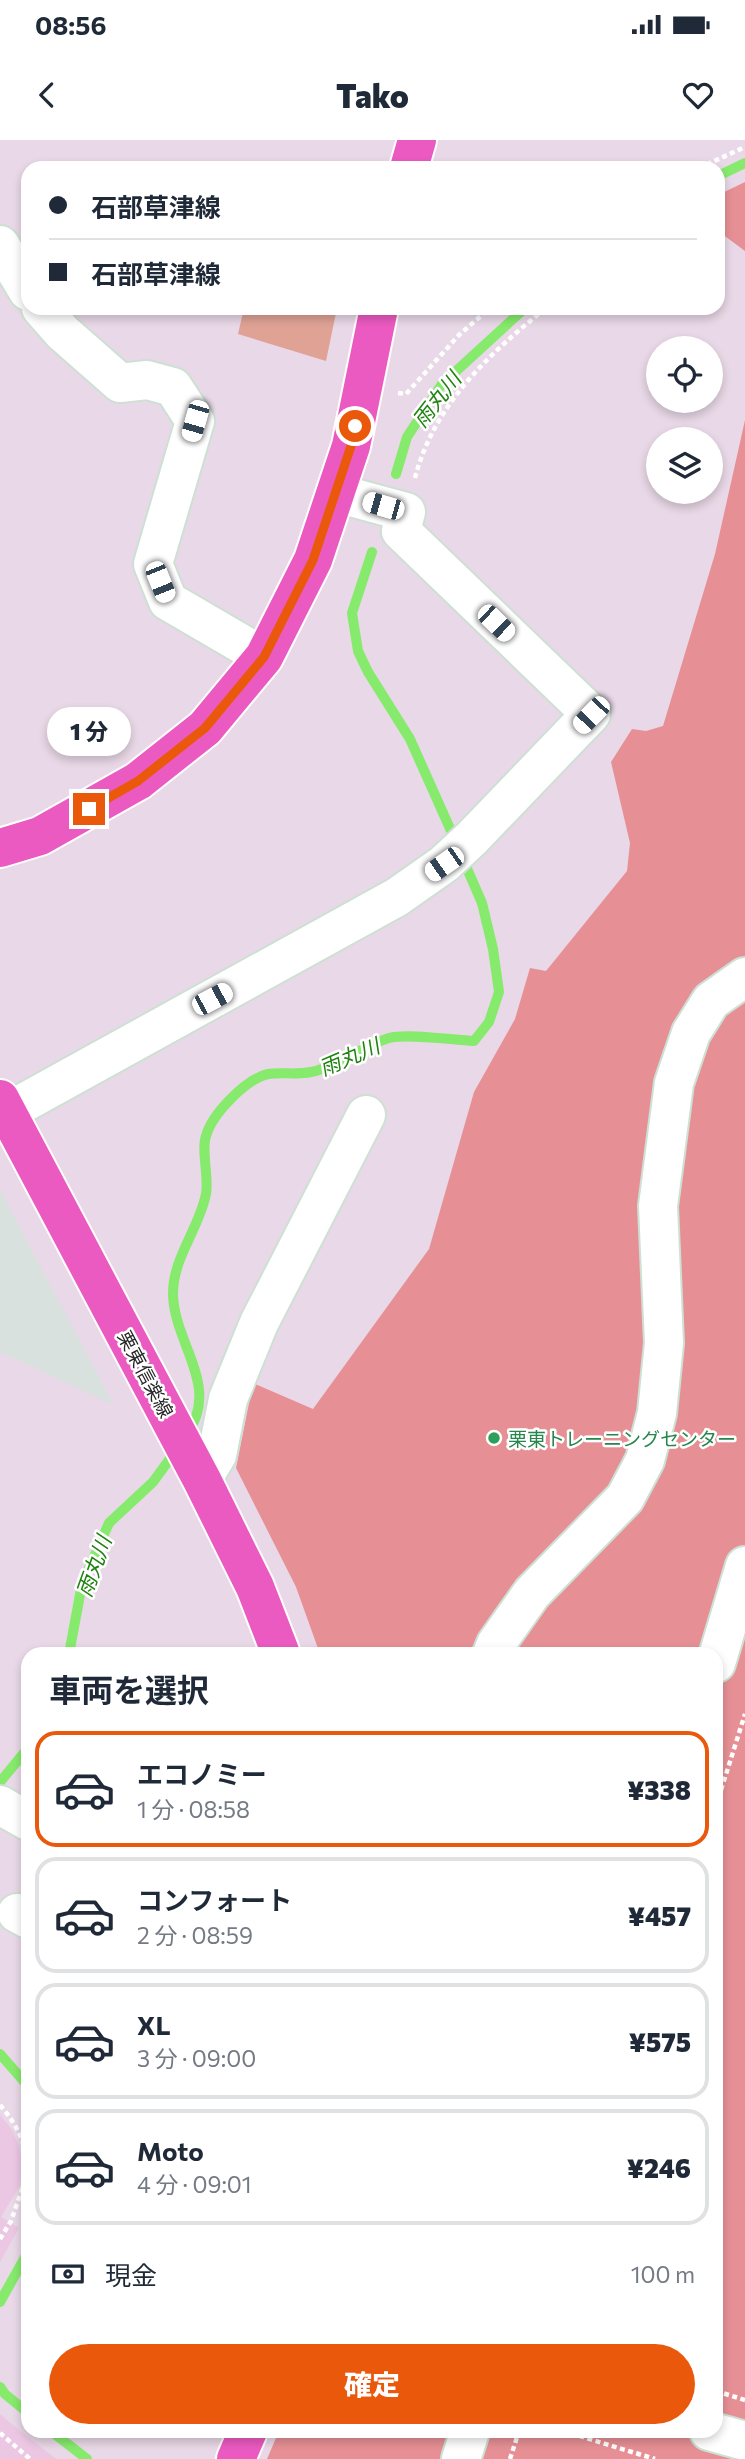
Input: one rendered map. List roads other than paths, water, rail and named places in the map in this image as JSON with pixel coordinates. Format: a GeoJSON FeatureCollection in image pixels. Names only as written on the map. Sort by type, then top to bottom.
{"type":"FeatureCollection","features":[{"type":"Feature","properties":{"kind":"main road"},"geometry":{"type":"LineString","coordinates":[[411,161],[417,140]]}},
{"type":"Feature","properties":{"kind":"main road"},"geometry":{"type":"LineString","coordinates":[[0,848],[40,836],[138,781],[205,728],[264,657],[313,560],[351,446],[378,315]]}},
{"type":"Feature","properties":{"kind":"main road","name":"栗東信楽線"},"geometry":{"type":"LineString","coordinates":[[3,1105],[256,1587],[278,1647]]}},
{"type":"Feature","properties":{"kind":"main road"},"geometry":{"type":"LineString","coordinates":[[236,2459],[245,2438]]}},
{"type":"Feature","properties":{"kind":"street"},"geometry":{"type":"LineString","coordinates":[[0,244],[21,279]]}},
{"type":"Feature","properties":{"kind":"street"},"geometry":{"type":"LineString","coordinates":[[47,315],[62,332],[120,383],[147,380],[173,387],[195,421],[153,564],[168,601],[264,657]]}},
{"type":"Feature","properties":{"kind":"street"},"geometry":{"type":"LineString","coordinates":[[3,1105],[397,897],[444,864],[472,838],[591,715],[401,531],[406,512],[335,493]]}},
{"type":"Feature","properties":{"kind":"street"},"geometry":{"type":"LineString","coordinates":[[495,1647],[533,1593],[625,1498],[645,1460],[657,1413],[664,1342],[658,1206],[674,1083],[691,1033],[711,1001],[745,977]]}},
{"type":"Feature","properties":{"kind":"street"},"geometry":{"type":"LineString","coordinates":[[190,1458],[217,1455],[228,1399],[258,1322],[366,1115]]}},
{"type":"Feature","properties":{"kind":"street"},"geometry":{"type":"LineString","coordinates":[[721,1647],[745,1566]]}},
{"type":"Feature","properties":{"kind":"street"},"geometry":{"type":"LineString","coordinates":[[723,1666],[745,1674]]}},
{"type":"Feature","properties":{"kind":"street"},"geometry":{"type":"LineString","coordinates":[[0,1805],[21,1817]]}},
{"type":"Feature","properties":{"kind":"street"},"geometry":{"type":"LineString","coordinates":[[723,2435],[745,2441]]}},
{"type":"Feature","properties":{"kind":"street"},"geometry":{"type":"LineString","coordinates":[[461,2459],[468,2438]]}},
{"type":"Feature","properties":{"kind":"waterway","name":"雨丸川"},"geometry":{"type":"LineString","coordinates":[[725,173],[745,163]]}},
{"type":"Feature","properties":{"kind":"waterway","name":"雨丸川"},"geometry":{"type":"LineString","coordinates":[[396,474],[407,437],[442,384],[517,315]]}},
{"type":"Feature","properties":{"kind":"waterway","name":"雨丸川"},"geometry":{"type":"LineString","coordinates":[[372,552],[352,613],[358,651],[410,739],[456,842]]}},
{"type":"Feature","properties":{"kind":"waterway","name":"雨丸川"},"geometry":{"type":"LineString","coordinates":[[186,1436],[196,1418],[198,1383],[175,1313],[173,1294],[177,1268],[206,1194],[204,1149],[209,1127],[222,1108],[240,1090],[268,1074],[306,1073],[321,1069],[389,1038],[418,1036],[474,1041],[489,1022],[499,992],[493,949],[482,903],[462,857]]}},
{"type":"Feature","properties":{"kind":"waterway","name":"雨丸川"},"geometry":{"type":"LineString","coordinates":[[70,1647],[82,1584],[109,1523],[153,1482],[177,1449]]}},
{"type":"Feature","properties":{"kind":"waterway","name":"雨丸川"},"geometry":{"type":"LineString","coordinates":[[0,1782],[21,1756]]}},
{"type":"Feature","properties":{"kind":"waterway","name":"雨丸川"},"geometry":{"type":"LineString","coordinates":[[0,2054],[21,2078]]}},
{"type":"Feature","properties":{"kind":"waterway","name":"雨丸川"},"geometry":{"type":"LineString","coordinates":[[0,2302],[21,2264]]}},
{"type":"Feature","properties":{"kind":"waterway","name":"雨丸川"},"geometry":{"type":"LineString","coordinates":[[0,2387],[21,2407]]}},
{"type":"Feature","properties":{"kind":"waterway","name":"雨丸川"},"geometry":{"type":"LineString","coordinates":[[60,2438],[87,2459]]}},
{"type":"Feature","properties":{"kind":"place","name":"栗東トレーニングセンター"},"geometry":{"type":"Point","coordinates":[494,1438]}}]}
